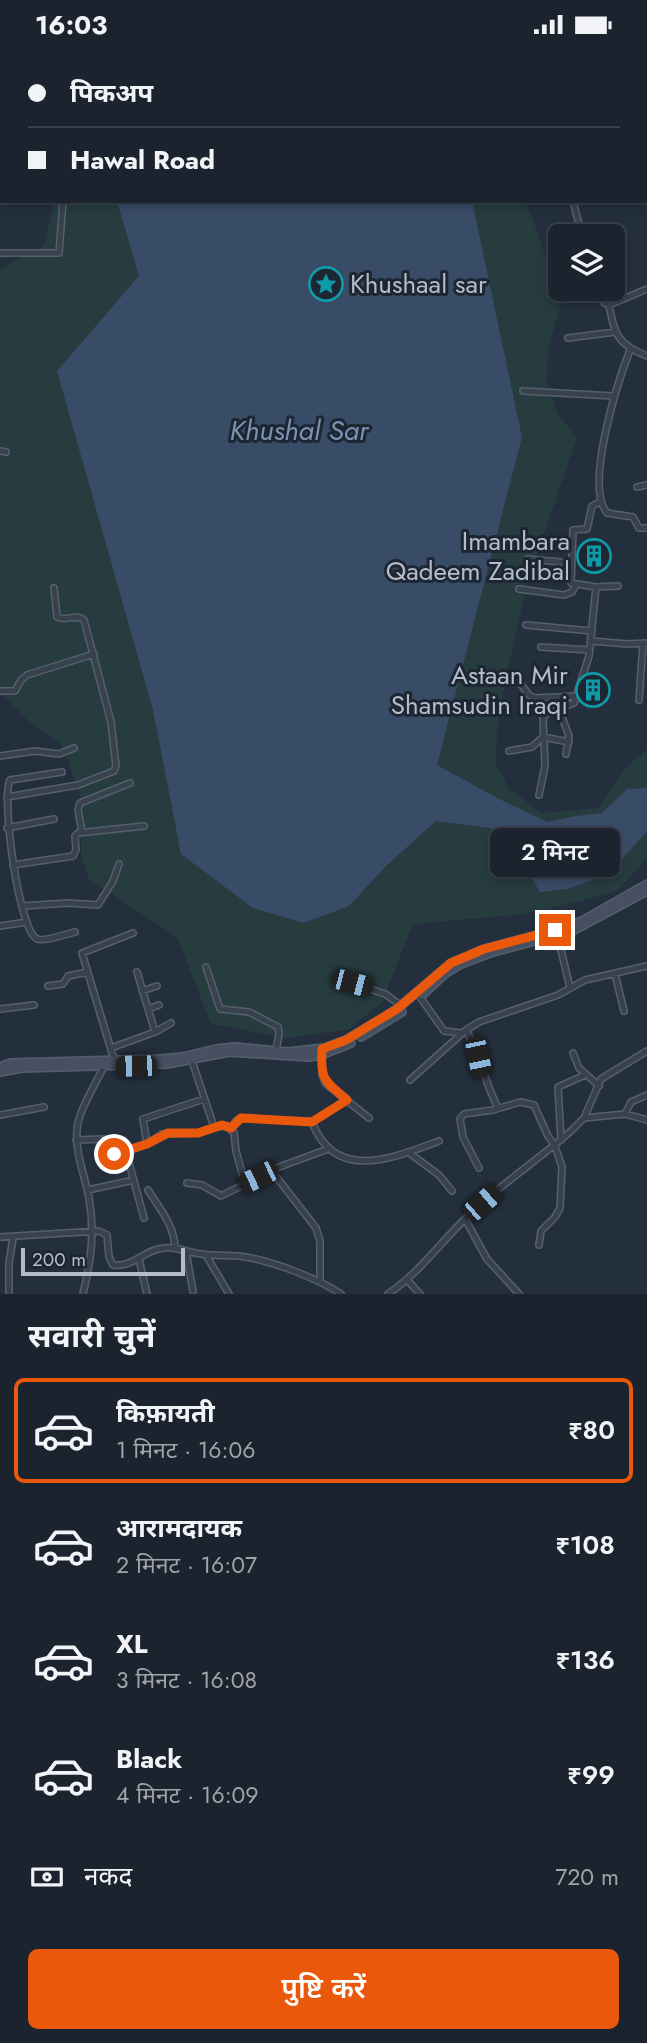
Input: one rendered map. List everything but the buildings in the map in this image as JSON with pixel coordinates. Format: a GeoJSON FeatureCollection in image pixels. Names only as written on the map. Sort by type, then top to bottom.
{"type":"FeatureCollection","features":[{"type":"Feature","properties":{"kind":"main road"},"geometry":{"type":"LineString","coordinates":[[0,1071],[4,1065],[11,1063],[192,1061],[229,1052],[287,1057],[343,1047],[389,1021],[446,973],[461,964],[601,917],[647,886]]}},
{"type":"Feature","properties":{"kind":"main road"},"geometry":{"type":"LineString","coordinates":[[0,1071],[104,1066],[183,1057],[224,1048],[322,1052],[417,997]]}},
{"type":"Feature","properties":{"kind":"street"},"geometry":{"type":"LineString","coordinates":[[0,253],[59,253],[63,203]]}},
{"type":"Feature","properties":{"kind":"street"},"geometry":{"type":"LineString","coordinates":[[574,203],[579,224]]}},
{"type":"Feature","properties":{"kind":"street"},"geometry":{"type":"LineString","coordinates":[[603,301],[609,305],[647,289]]}},
{"type":"Feature","properties":{"kind":"street"},"geometry":{"type":"LineString","coordinates":[[609,305],[615,332],[621,343],[647,356]]}},
{"type":"Feature","properties":{"kind":"street"},"geometry":{"type":"LineString","coordinates":[[568,338],[615,332]]}},
{"type":"Feature","properties":{"kind":"street"},"geometry":{"type":"LineString","coordinates":[[630,349],[613,396],[601,457],[600,502],[607,513],[633,517],[639,528],[647,528]]}},
{"type":"Feature","properties":{"kind":"street"},"geometry":{"type":"LineString","coordinates":[[523,391],[613,396]]}},
{"type":"Feature","properties":{"kind":"street"},"geometry":{"type":"LineString","coordinates":[[637,487],[647,485]]}},
{"type":"Feature","properties":{"kind":"street"},"geometry":{"type":"LineString","coordinates":[[600,502],[592,506],[587,529],[573,530],[571,583],[596,587],[618,586]]}},
{"type":"Feature","properties":{"kind":"street"},"geometry":{"type":"LineString","coordinates":[[528,559],[571,563]]}},
{"type":"Feature","properties":{"kind":"street"},"geometry":{"type":"LineString","coordinates":[[519,589],[564,595],[569,594],[576,585]]}},
{"type":"Feature","properties":{"kind":"street"},"geometry":{"type":"LineString","coordinates":[[538,795],[545,766],[544,715],[574,703],[578,696],[591,641],[596,587]]}},
{"type":"Feature","properties":{"kind":"street"},"geometry":{"type":"LineString","coordinates":[[4,802],[78,785],[116,769],[112,730],[94,653],[82,617],[57,617],[54,589]]}},
{"type":"Feature","properties":{"kind":"street"},"geometry":{"type":"LineString","coordinates":[[526,625],[592,631]]}},
{"type":"Feature","properties":{"kind":"street"},"geometry":{"type":"LineString","coordinates":[[591,641],[645,643],[639,700]]}},
{"type":"Feature","properties":{"kind":"street"},"geometry":{"type":"LineString","coordinates":[[541,647],[589,650]]}},
{"type":"Feature","properties":{"kind":"street"},"geometry":{"type":"LineString","coordinates":[[0,691],[15,691],[27,675],[94,653]]}},
{"type":"Feature","properties":{"kind":"street"},"geometry":{"type":"LineString","coordinates":[[519,682],[534,698],[578,696]]}},
{"type":"Feature","properties":{"kind":"street"},"geometry":{"type":"LineString","coordinates":[[559,709],[567,727],[569,742],[566,754]]}},
{"type":"Feature","properties":{"kind":"street"},"geometry":{"type":"LineString","coordinates":[[543,737],[569,742]]}},
{"type":"Feature","properties":{"kind":"street"},"geometry":{"type":"LineString","coordinates":[[509,751],[532,747],[543,737]]}},
{"type":"Feature","properties":{"kind":"street"},"geometry":{"type":"LineString","coordinates":[[0,756],[35,751],[59,754],[74,748]]}},
{"type":"Feature","properties":{"kind":"street"},"geometry":{"type":"LineString","coordinates":[[62,772],[10,780],[4,802],[13,865],[27,922],[36,939],[75,932]]}},
{"type":"Feature","properties":{"kind":"street"},"geometry":{"type":"LineString","coordinates":[[82,832],[79,803],[130,783]]}},
{"type":"Feature","properties":{"kind":"street"},"geometry":{"type":"LineString","coordinates":[[8,828],[54,819]]}},
{"type":"Feature","properties":{"kind":"street"},"geometry":{"type":"LineString","coordinates":[[13,865],[73,856],[76,853],[75,836],[82,832],[144,826]]}},
{"type":"Feature","properties":{"kind":"street"},"geometry":{"type":"LineString","coordinates":[[23,906],[68,903],[98,905],[113,881],[119,864]]}},
{"type":"Feature","properties":{"kind":"street"},"geometry":{"type":"LineString","coordinates":[[0,926],[27,922]]}},
{"type":"Feature","properties":{"kind":"street"},"geometry":{"type":"LineString","coordinates":[[115,1063],[82,957],[84,951],[132,933]]}},
{"type":"Feature","properties":{"kind":"street"},"geometry":{"type":"LineString","coordinates":[[556,933],[570,988]]}},
{"type":"Feature","properties":{"kind":"street"},"geometry":{"type":"LineString","coordinates":[[410,1080],[463,1032],[493,1016],[558,995],[585,980],[647,966]]}},
{"type":"Feature","properties":{"kind":"street"},"geometry":{"type":"LineString","coordinates":[[206,967],[220,1009],[249,1012],[278,1027],[276,1051]]}},
{"type":"Feature","properties":{"kind":"street"},"geometry":{"type":"LineString","coordinates":[[48,986],[63,984],[68,976],[88,972]]}},
{"type":"Feature","properties":{"kind":"street"},"geometry":{"type":"LineString","coordinates":[[137,972],[155,1033]]}},
{"type":"Feature","properties":{"kind":"street"},"geometry":{"type":"LineString","coordinates":[[615,974],[624,1011]]}},
{"type":"Feature","properties":{"kind":"street"},"geometry":{"type":"LineString","coordinates":[[352,983],[385,994],[402,1006]]}},
{"type":"Feature","properties":{"kind":"street"},"geometry":{"type":"LineString","coordinates":[[142,991],[157,986]]}},
{"type":"Feature","properties":{"kind":"street"},"geometry":{"type":"LineString","coordinates":[[417,997],[444,1031],[463,1032]]}},
{"type":"Feature","properties":{"kind":"street"},"geometry":{"type":"LineString","coordinates":[[0,1009],[34,1005]]}},
{"type":"Feature","properties":{"kind":"street"},"geometry":{"type":"LineString","coordinates":[[148,1009],[159,1005]]}},
{"type":"Feature","properties":{"kind":"street"},"geometry":{"type":"LineString","coordinates":[[111,1048],[155,1033],[171,1023]]}},
{"type":"Feature","properties":{"kind":"street"},"geometry":{"type":"LineString","coordinates":[[463,1032],[476,1050],[487,1086],[498,1108]]}},
{"type":"Feature","properties":{"kind":"street"},"geometry":{"type":"LineString","coordinates":[[388,1294],[408,1281],[465,1219],[495,1192],[555,1146],[584,1118],[601,1079],[647,1051]]}},
{"type":"Feature","properties":{"kind":"street"},"geometry":{"type":"LineString","coordinates":[[322,1052],[322,1074],[326,1083],[369,1118]]}},
{"type":"Feature","properties":{"kind":"street"},"geometry":{"type":"LineString","coordinates":[[573,1053],[585,1075],[598,1086]]}},
{"type":"Feature","properties":{"kind":"street"},"geometry":{"type":"LineString","coordinates":[[192,1061],[214,1127]]}},
{"type":"Feature","properties":{"kind":"street"},"geometry":{"type":"LineString","coordinates":[[83,1294],[93,1245],[93,1231],[88,1190],[76,1140],[80,1115],[104,1066]]}},
{"type":"Feature","properties":{"kind":"street"},"geometry":{"type":"LineString","coordinates":[[561,1140],[558,1087],[585,1075]]}},
{"type":"Feature","properties":{"kind":"street"},"geometry":{"type":"LineString","coordinates":[[625,1114],[631,1102],[647,1095]]}},
{"type":"Feature","properties":{"kind":"street"},"geometry":{"type":"LineString","coordinates":[[147,1144],[143,1119],[204,1099]]}},
{"type":"Feature","properties":{"kind":"street"},"geometry":{"type":"LineString","coordinates":[[231,1128],[237,1120],[246,1118],[312,1122],[347,1100]]}},
{"type":"Feature","properties":{"kind":"street"},"geometry":{"type":"LineString","coordinates":[[479,1168],[463,1137],[460,1119],[464,1114],[485,1112],[520,1102],[534,1105],[555,1146],[562,1167],[561,1202],[555,1217],[541,1231],[539,1245]]}},
{"type":"Feature","properties":{"kind":"street"},"geometry":{"type":"LineString","coordinates":[[0,1115],[44,1107]]}},
{"type":"Feature","properties":{"kind":"street"},"geometry":{"type":"LineString","coordinates":[[584,1118],[625,1114],[647,1120]]}},
{"type":"Feature","properties":{"kind":"street"},"geometry":{"type":"LineString","coordinates":[[312,1122],[328,1149],[350,1160],[408,1152],[439,1140]]}},
{"type":"Feature","properties":{"kind":"street"},"geometry":{"type":"LineString","coordinates":[[76,1140],[103,1139],[111,1153],[127,1152],[168,1133],[198,1133],[222,1125],[231,1128]]}},
{"type":"Feature","properties":{"kind":"street"},"geometry":{"type":"LineString","coordinates":[[231,1128],[245,1184]]}},
{"type":"Feature","properties":{"kind":"street"},"geometry":{"type":"LineString","coordinates":[[187,1183],[202,1185],[221,1196],[271,1170],[328,1149]]}},
{"type":"Feature","properties":{"kind":"street"},"geometry":{"type":"LineString","coordinates":[[127,1152],[144,1219]]}},
{"type":"Feature","properties":{"kind":"street"},"geometry":{"type":"LineString","coordinates":[[408,1152],[439,1175],[452,1191]]}},
{"type":"Feature","properties":{"kind":"street"},"geometry":{"type":"LineString","coordinates":[[271,1170],[316,1228],[320,1241],[320,1282]]}},
{"type":"Feature","properties":{"kind":"street"},"geometry":{"type":"LineString","coordinates":[[88,1190],[134,1180]]}},
{"type":"Feature","properties":{"kind":"street"},"geometry":{"type":"LineString","coordinates":[[148,1190],[174,1236],[174,1248]]}},
{"type":"Feature","properties":{"kind":"street"},"geometry":{"type":"LineString","coordinates":[[465,1219],[487,1259],[519,1294]]}},
{"type":"Feature","properties":{"kind":"street"},"geometry":{"type":"LineString","coordinates":[[0,1237],[93,1231],[107,1235],[109,1257],[113,1265],[128,1264],[151,1251],[163,1248],[206,1255],[240,1256],[320,1282],[341,1294]]}},
{"type":"Feature","properties":{"kind":"street"},"geometry":{"type":"LineString","coordinates":[[9,1294],[9,1263],[13,1238]]}},
{"type":"Feature","properties":{"kind":"street"},"geometry":{"type":"LineString","coordinates":[[186,1252],[193,1291]]}},
{"type":"Feature","properties":{"kind":"street"},"geometry":{"type":"LineString","coordinates":[[206,1255],[229,1294]]}},
{"type":"Feature","properties":{"kind":"street"},"geometry":{"type":"LineString","coordinates":[[139,1259],[147,1294]]}},
{"type":"Feature","properties":{"kind":"street"},"geometry":{"type":"LineString","coordinates":[[408,1281],[421,1294]]}},
{"type":"Feature","properties":{"kind":"green space","name":"Khushal Sar"},"geometry":{"type":"Polygon","coordinates":[[[54,203],[527,203],[548,262],[548,301],[562,301],[548,349],[547,382],[557,413],[577,437],[528,581],[505,681],[497,729],[496,764],[510,790],[543,813],[598,808],[624,769],[647,749],[647,858],[618,890],[525,914],[413,924],[382,1002],[350,1029],[288,1038],[211,1024],[177,937],[89,879],[81,856],[82,801],[63,746],[27,720],[0,692],[0,269],[45,244],[54,203]]]}},
{"type":"Feature","properties":{"kind":"water","name":"Khushal Sar"},"geometry":{"type":"Polygon","coordinates":[[[118,203],[472,203],[522,437],[437,765],[548,822],[602,813],[627,789],[647,788],[647,831],[609,874],[568,889],[540,892],[523,864],[518,844],[491,828],[436,821],[386,866],[349,906],[304,923],[253,908],[181,854],[153,710],[57,371],[139,276],[118,203]]]}},
{"type":"Feature","properties":{"kind":"place","name":"Khushaal sar"},"geometry":{"type":"Point","coordinates":[326,284]}},
{"type":"Feature","properties":{"kind":"place","name":"Imambara Qadeem Zadibal"},"geometry":{"type":"Point","coordinates":[594,556]}},
{"type":"Feature","properties":{"kind":"place","name":"Astaan Mir Shamsudin Iraqi"},"geometry":{"type":"Point","coordinates":[593,690]}},
{"type":"Feature","properties":{"kind":"route"},"geometry":{"type":"LineString","coordinates":[[114,1154],[147,1144],[162,1134],[198,1133],[222,1125],[231,1128],[241,1118],[312,1122],[347,1100],[326,1083],[322,1074],[322,1049],[346,1040],[408,1002],[441,969],[451,963],[484,949],[555,930]]}}]}
